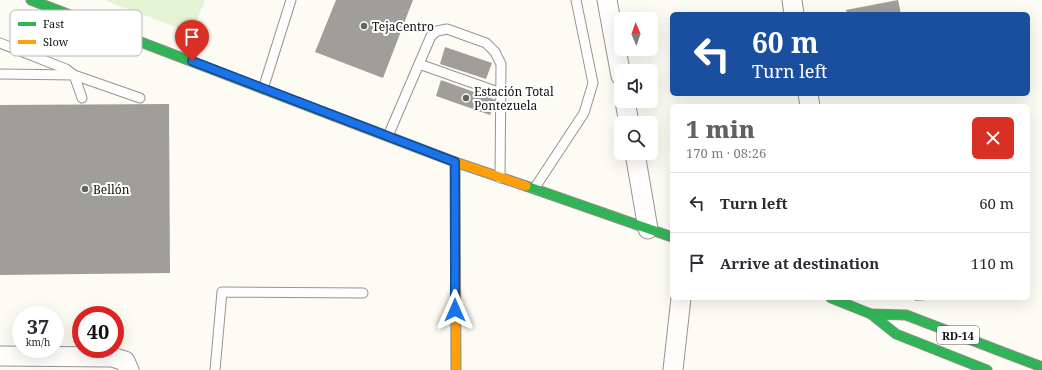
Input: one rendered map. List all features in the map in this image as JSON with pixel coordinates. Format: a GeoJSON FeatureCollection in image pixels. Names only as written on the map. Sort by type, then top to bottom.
{"type":"FeatureCollection","features":[{"type":"Feature","properties":{"kind":"main road"},"geometry":{"type":"LineString","coordinates":[[31,0],[57,10]]}},
{"type":"Feature","properties":{"kind":"main road"},"geometry":{"type":"LineString","coordinates":[[142,42],[455,162],[670,236]]}},
{"type":"Feature","properties":{"kind":"main road"},"geometry":{"type":"LineString","coordinates":[[455,162],[456,370]]}},
{"type":"Feature","properties":{"kind":"main road","name":"RD-14"},"geometry":{"type":"LineString","coordinates":[[840,300],[871,314],[896,334],[987,370]]}},
{"type":"Feature","properties":{"kind":"main road","name":"RD-14"},"geometry":{"type":"LineString","coordinates":[[871,314],[906,315],[1042,367]]}},
{"type":"Feature","properties":{"kind":"street"},"geometry":{"type":"LineString","coordinates":[[608,0],[619,64]]}},
{"type":"Feature","properties":{"kind":"street"},"geometry":{"type":"LineString","coordinates":[[792,0],[794,12]]}},
{"type":"Feature","properties":{"kind":"street"},"geometry":{"type":"LineString","coordinates":[[636,160],[648,229]]}},
{"type":"Feature","properties":{"kind":"street"},"geometry":{"type":"LineString","coordinates":[[673,370],[681,300]]}},
{"type":"Feature","properties":{"kind":"street"},"geometry":{"type":"LineString","coordinates":[[0,356],[112,357],[125,361],[129,370]]}},
{"type":"Feature","properties":{"kind":"lane"},"geometry":{"type":"LineString","coordinates":[[263,88],[291,0]]}},
{"type":"Feature","properties":{"kind":"lane"},"geometry":{"type":"LineString","coordinates":[[534,189],[584,113],[590,100],[593,82],[576,0]]}},
{"type":"Feature","properties":{"kind":"lane"},"geometry":{"type":"LineString","coordinates":[[388,136],[430,36],[437,31],[447,29],[486,43],[495,52],[501,64],[500,178]]}},
{"type":"Feature","properties":{"kind":"lane"},"geometry":{"type":"LineString","coordinates":[[0,43],[10,47]]}},
{"type":"Feature","properties":{"kind":"lane"},"geometry":{"type":"LineString","coordinates":[[33,56],[66,69],[74,75],[140,98]]}},
{"type":"Feature","properties":{"kind":"lane"},"geometry":{"type":"LineString","coordinates":[[419,64],[501,93]]}},
{"type":"Feature","properties":{"kind":"lane"},"geometry":{"type":"LineString","coordinates":[[0,74],[74,75]]}},
{"type":"Feature","properties":{"kind":"lane"},"geometry":{"type":"LineString","coordinates":[[74,75],[82,98]]}},
{"type":"Feature","properties":{"kind":"lane"},"geometry":{"type":"LineString","coordinates":[[215,370],[222,292],[363,293]]}},
{"type":"Feature","properties":{"kind":"green space"},"geometry":{"type":"Polygon","coordinates":[[[104,0],[205,0],[192,33],[142,14],[142,10],[131,10],[104,0]]]}},
{"type":"Feature","properties":{"kind":"building","name":"TejaCentro"},"geometry":{"type":"Polygon","coordinates":[[[336,0],[413,0],[383,78],[315,52],[336,0]]]}},
{"type":"Feature","properties":{"kind":"building"},"geometry":{"type":"Polygon","coordinates":[[[898,0],[901,12],[846,12],[846,10],[898,0]]]}},
{"type":"Feature","properties":{"kind":"building"},"geometry":{"type":"Polygon","coordinates":[[[445,47],[492,63],[486,79],[440,64],[445,47]]]}},
{"type":"Feature","properties":{"kind":"building","name":"Estación Total Pontezuela"},"geometry":{"type":"Polygon","coordinates":[[[441,80],[496,100],[490,115],[436,96],[441,80]]]}},
{"type":"Feature","properties":{"kind":"building","name":"Bellón"},"geometry":{"type":"Polygon","coordinates":[[[169,104],[170,273],[0,275],[0,105],[169,104]]]}},
{"type":"Feature","properties":{"kind":"traffic: fast"},"geometry":{"type":"LineString","coordinates":[[31,0],[57,10]]}},
{"type":"Feature","properties":{"kind":"traffic: fast"},"geometry":{"type":"LineString","coordinates":[[142,42],[334,116]]}},
{"type":"Feature","properties":{"kind":"traffic: fast"},"geometry":{"type":"LineString","coordinates":[[526,186],[670,236]]}},
{"type":"Feature","properties":{"kind":"traffic: fast"},"geometry":{"type":"LineString","coordinates":[[836,300],[871,314],[896,334],[987,370]]}},
{"type":"Feature","properties":{"kind":"traffic: fast"},"geometry":{"type":"LineString","coordinates":[[871,314],[906,315],[1042,367]]}},
{"type":"Feature","properties":{"kind":"traffic: slow"},"geometry":{"type":"LineString","coordinates":[[334,116],[455,162],[526,186]]}},
{"type":"Feature","properties":{"kind":"traffic: slow"},"geometry":{"type":"LineString","coordinates":[[455,162],[456,370]]}},
{"type":"Feature","properties":{"kind":"place","name":"TejaCentro"},"geometry":{"type":"Point","coordinates":[364,26]}},
{"type":"Feature","properties":{"kind":"place","name":"Estación Total Pontezuela"},"geometry":{"type":"Point","coordinates":[466,98]}},
{"type":"Feature","properties":{"kind":"place","name":"Bellón"},"geometry":{"type":"Point","coordinates":[85,189]}},
{"type":"Feature","properties":{"kind":"route"},"geometry":{"type":"LineString","coordinates":[[192,61],[455,162],[455,310]]}}]}
